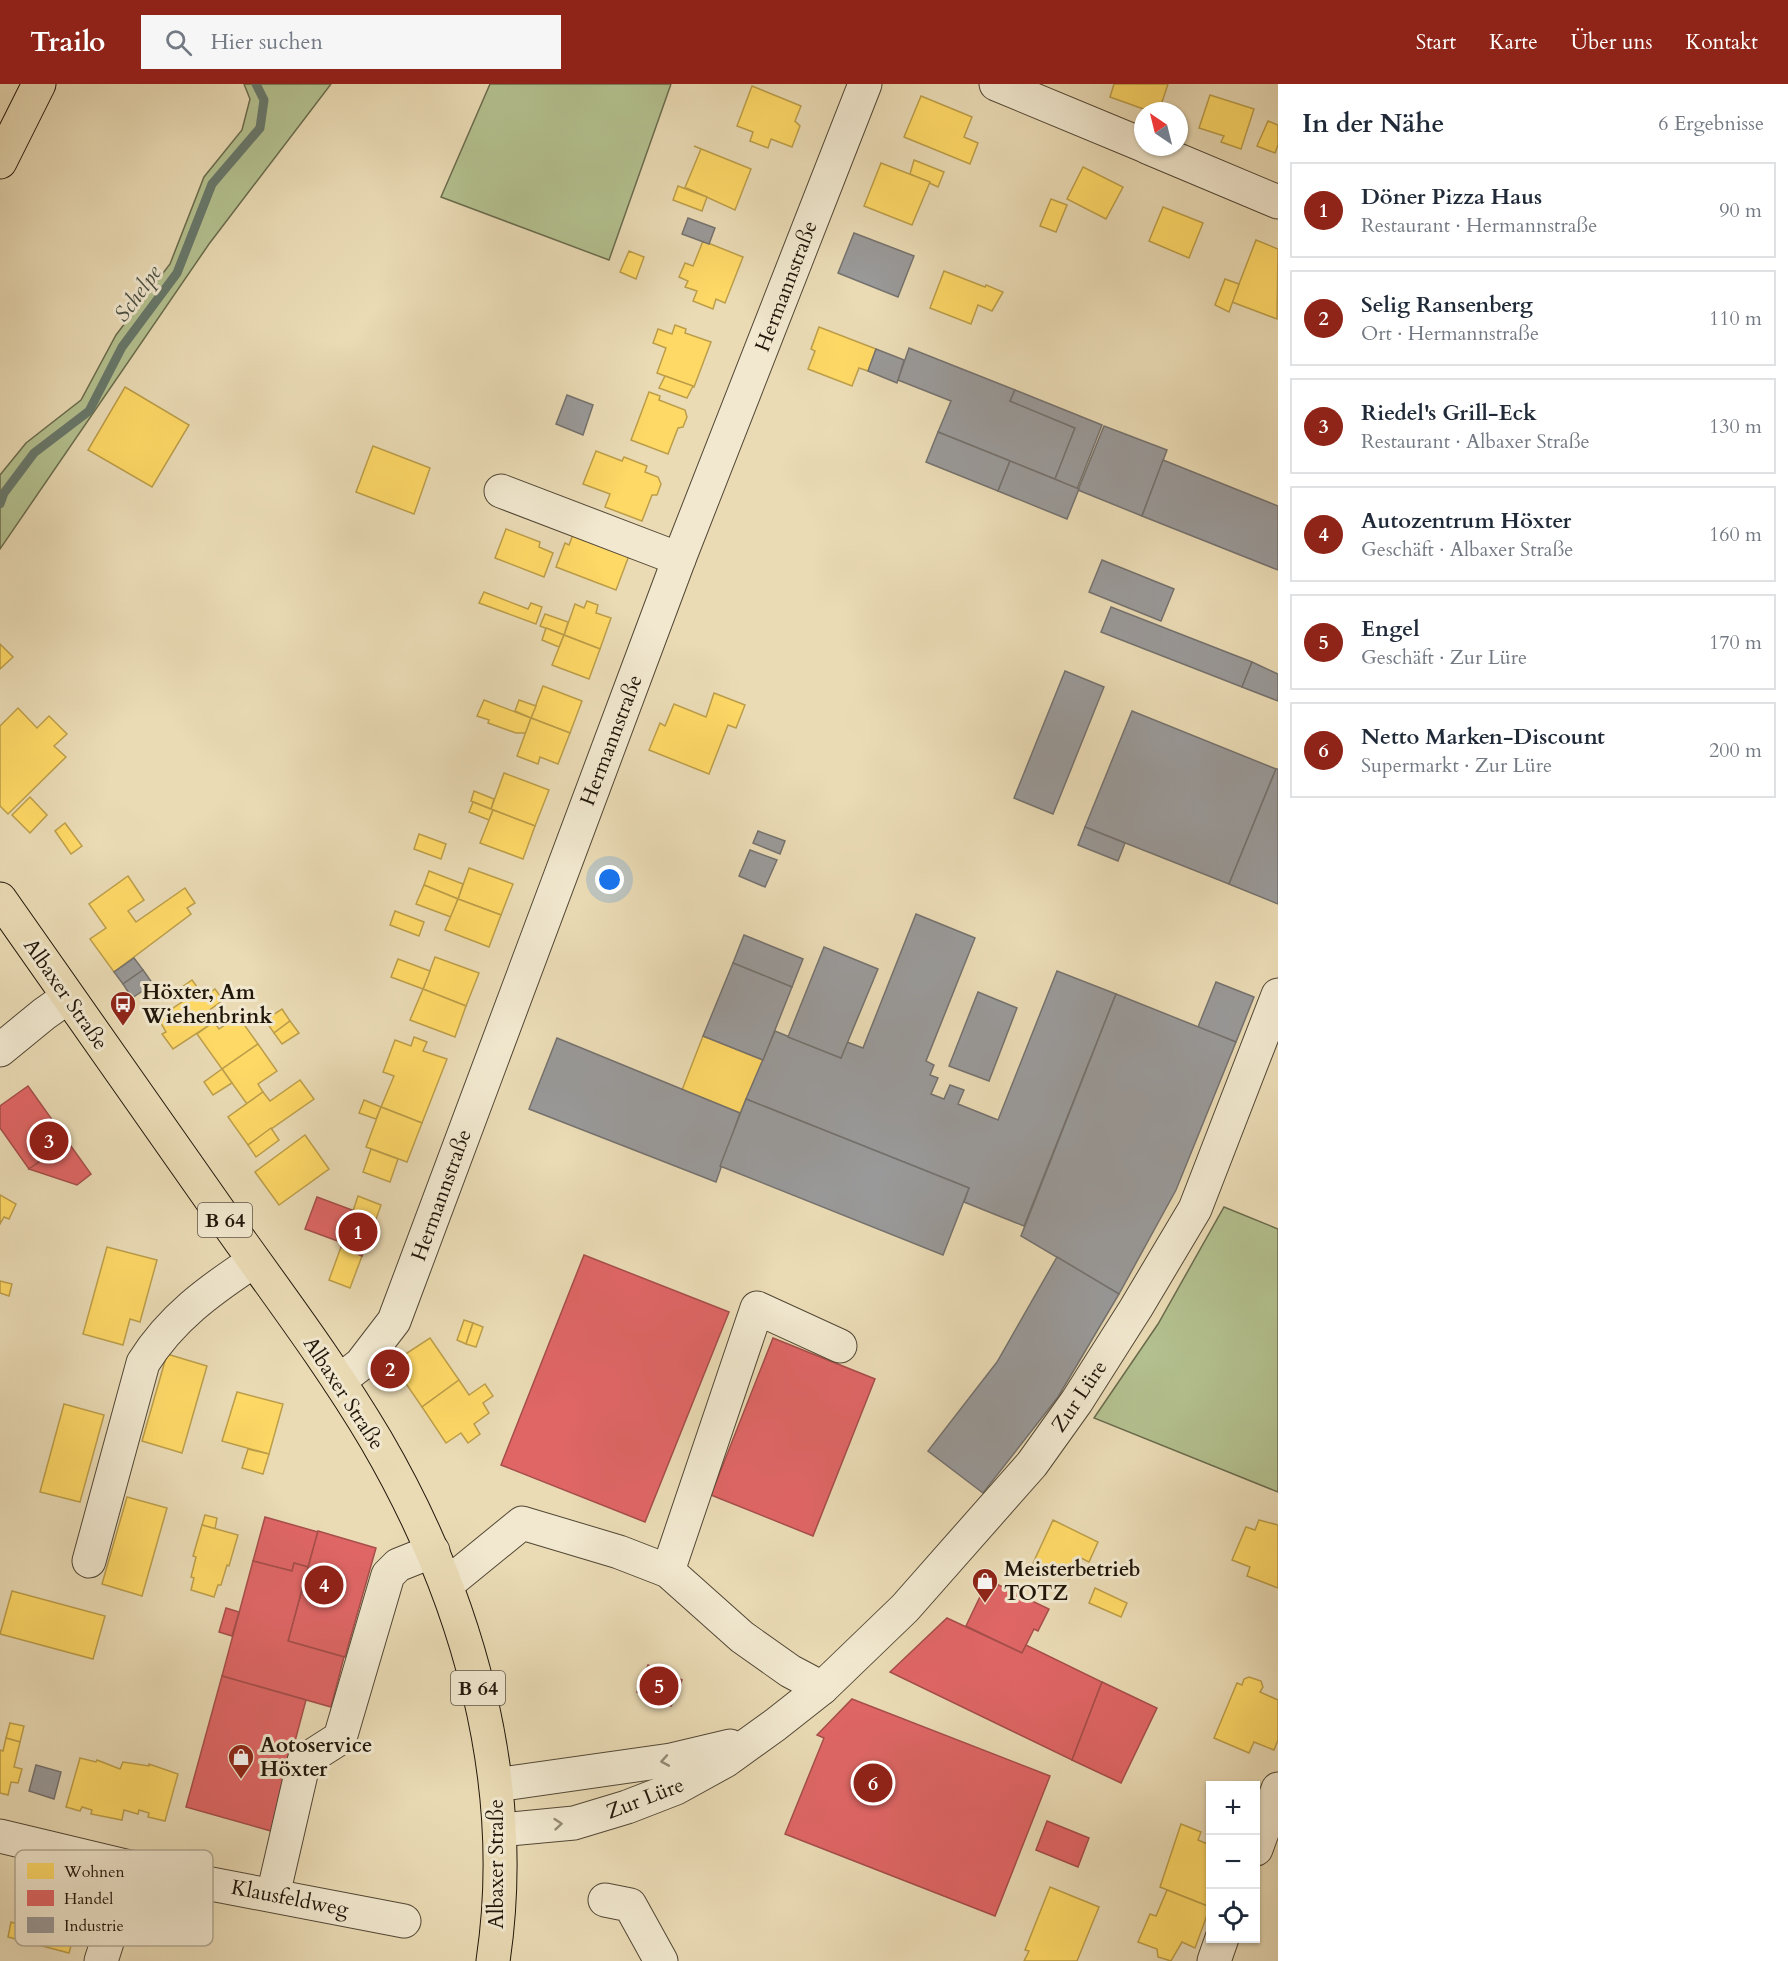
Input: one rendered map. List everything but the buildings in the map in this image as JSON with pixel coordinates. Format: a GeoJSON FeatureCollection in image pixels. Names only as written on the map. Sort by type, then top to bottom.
{"type":"FeatureCollection","features":[{"type":"Feature","properties":{"kind":"main road"},"geometry":{"type":"LineString","coordinates":[[0,162],[39,84]]}},
{"type":"Feature","properties":{"kind":"main road","name":"Albaxer Straße"},"geometry":{"type":"LineString","coordinates":[[0,899],[339,1381],[402,1486],[433,1551],[446,1585],[480,1695],[496,1785],[500,1830],[500,1896],[493,1961]]}},
{"type":"Feature","properties":{"kind":"street","name":"Hermannstraße"},"geometry":{"type":"LineString","coordinates":[[339,1381],[361,1364],[394,1321],[679,559],[865,84]]}},
{"type":"Feature","properties":{"kind":"street"},"geometry":{"type":"LineString","coordinates":[[996,84],[1134,141]]}},
{"type":"Feature","properties":{"kind":"street"},"geometry":{"type":"LineString","coordinates":[[1169,156],[1278,201]]}},
{"type":"Feature","properties":{"kind":"street"},"geometry":{"type":"LineString","coordinates":[[501,491],[679,559]]}},
{"type":"Feature","properties":{"kind":"street","name":"Zur Lüre"},"geometry":{"type":"LineString","coordinates":[[500,1830],[574,1823],[647,1800],[676,1788],[725,1761],[775,1725],[822,1688],[905,1608],[1032,1464],[1077,1401],[1195,1209],[1278,995]]}},
{"type":"Feature","properties":{"kind":"street"},"geometry":{"type":"LineString","coordinates":[[0,1050],[68,997]]}},
{"type":"Feature","properties":{"kind":"street"},"geometry":{"type":"LineString","coordinates":[[89,1561],[143,1363],[159,1337],[188,1307],[255,1261]]}},
{"type":"Feature","properties":{"kind":"street"},"geometry":{"type":"LineString","coordinates":[[668,1570],[757,1308],[840,1346]]}},
{"type":"Feature","properties":{"kind":"street"},"geometry":{"type":"LineString","coordinates":[[446,1585],[522,1523],[619,1552],[668,1570],[742,1637],[790,1671],[822,1688]]}},
{"type":"Feature","properties":{"kind":"street"},"geometry":{"type":"LineString","coordinates":[[273,1895],[304,1761],[339,1738],[388,1575],[398,1565],[433,1551]]}},
{"type":"Feature","properties":{"kind":"street","name":"Zur Lüre"},"geometry":{"type":"LineString","coordinates":[[496,1785],[671,1760],[722,1749],[775,1725]]}},
{"type":"Feature","properties":{"kind":"street"},"geometry":{"type":"LineString","coordinates":[[1260,1838],[1278,1789]]}},
{"type":"Feature","properties":{"kind":"street","name":"Klausfeldweg"},"geometry":{"type":"LineString","coordinates":[[0,1836],[59,1850]]}},
{"type":"Feature","properties":{"kind":"street","name":"Klausfeldweg"},"geometry":{"type":"LineString","coordinates":[[213,1883],[404,1921]]}},
{"type":"Feature","properties":{"kind":"street"},"geometry":{"type":"LineString","coordinates":[[605,1900],[630,1905],[661,1961]]}},
{"type":"Feature","properties":{"kind":"street"},"geometry":{"type":"LineString","coordinates":[[1214,1961],[1220,1943]]}},
{"type":"Feature","properties":{"kind":"street"},"geometry":{"type":"LineString","coordinates":[[101,1961],[106,1946]]}},
{"type":"Feature","properties":{"kind":"green space"},"geometry":{"type":"Polygon","coordinates":[[[244,84],[331,84],[209,244],[0,549],[0,475],[26,443],[81,400],[116,335],[170,264],[204,177],[242,130],[250,99],[244,84]]]}},
{"type":"Feature","properties":{"kind":"green space"},"geometry":{"type":"Polygon","coordinates":[[[490,84],[671,84],[609,260],[441,197],[490,84]]]}},
{"type":"Feature","properties":{"kind":"green space"},"geometry":{"type":"Polygon","coordinates":[[[1224,1207],[1278,1229],[1278,1492],[1094,1418],[1158,1324],[1224,1207]]]}},
{"type":"Feature","properties":{"kind":"waterway","name":"Schelpe"},"geometry":{"type":"LineString","coordinates":[[0,504],[4,493],[34,453],[89,411],[122,347],[177,273],[212,184],[260,128],[264,100],[256,84]]}},
{"type":"Feature","properties":{"kind":"place","name":"Höxter, Am Wiehenbrink"},"geometry":{"type":"Point","coordinates":[123,1027]}},
{"type":"Feature","properties":{"kind":"place","name":"Riedel's Grill-Eck"},"geometry":{"type":"Point","coordinates":[49,1141]}},
{"type":"Feature","properties":{"kind":"place","name":"Döner Pizza Haus"},"geometry":{"type":"Point","coordinates":[358,1232]}},
{"type":"Feature","properties":{"kind":"place","name":"Selig Ransenberg"},"geometry":{"type":"Point","coordinates":[390,1369]}},
{"type":"Feature","properties":{"kind":"place","name":"Autozentrum Höxter"},"geometry":{"type":"Point","coordinates":[324,1585]}},
{"type":"Feature","properties":{"kind":"place","name":"Meisterbetrieb TOTZ"},"geometry":{"type":"Point","coordinates":[985,1604]}},
{"type":"Feature","properties":{"kind":"place","name":"Engel"},"geometry":{"type":"Point","coordinates":[659,1686]}},
{"type":"Feature","properties":{"kind":"place","name":"Aotoservice Höxter"},"geometry":{"type":"Point","coordinates":[241,1780]}},
{"type":"Feature","properties":{"kind":"place","name":"Netto Marken-Discount"},"geometry":{"type":"Point","coordinates":[873,1783]}}]}
